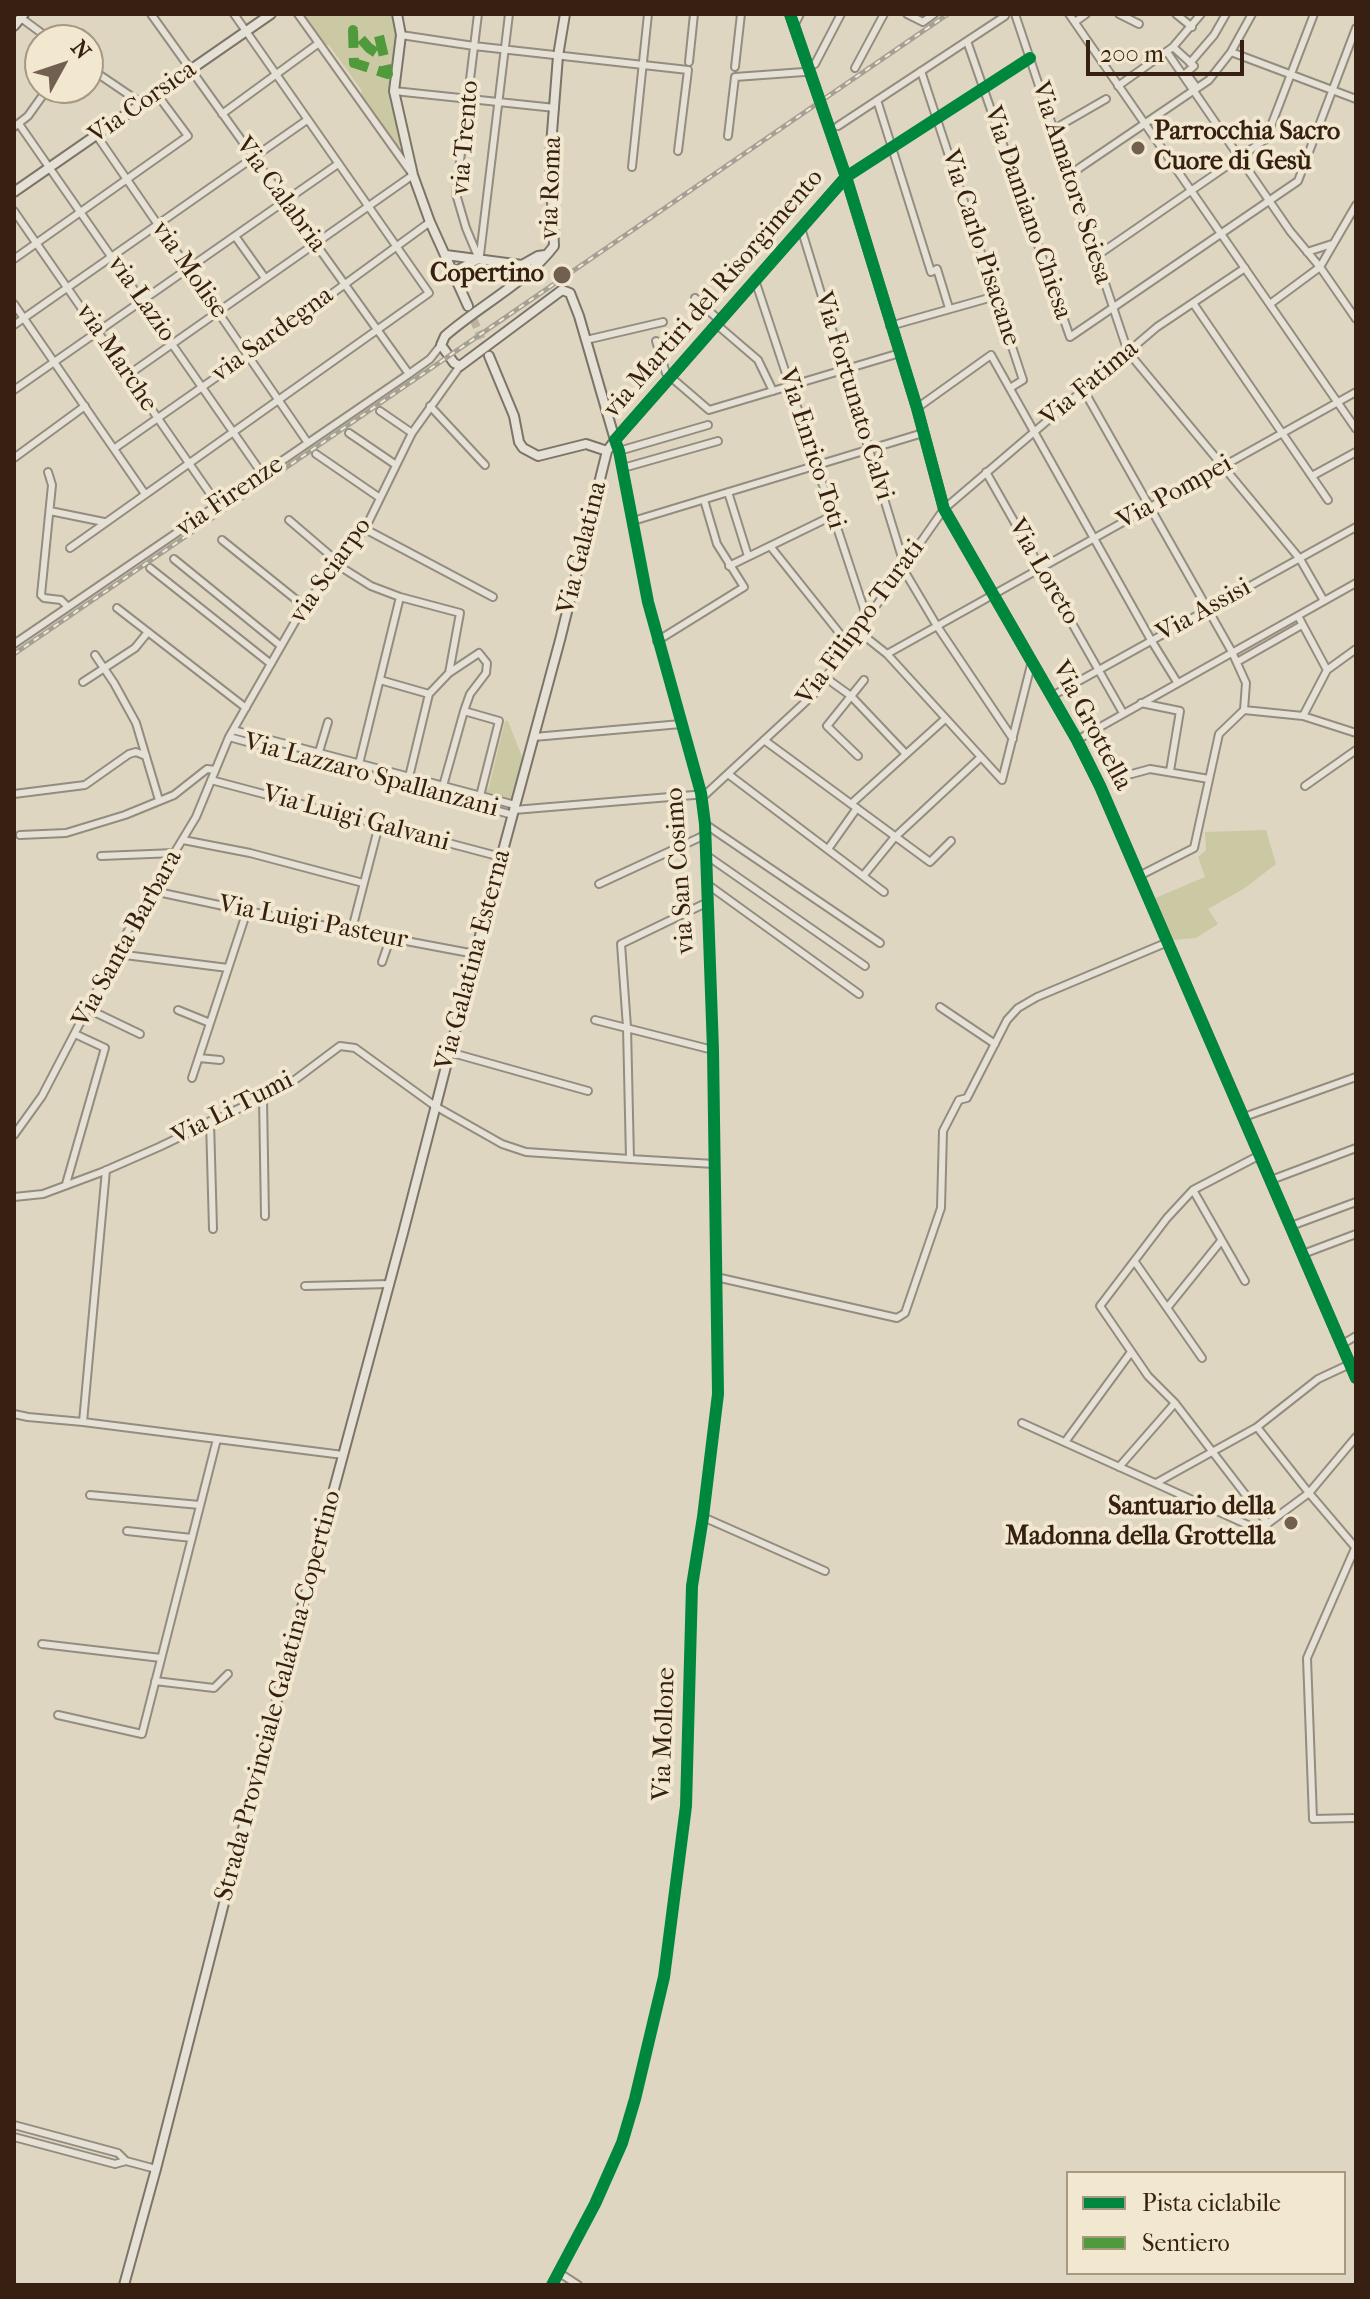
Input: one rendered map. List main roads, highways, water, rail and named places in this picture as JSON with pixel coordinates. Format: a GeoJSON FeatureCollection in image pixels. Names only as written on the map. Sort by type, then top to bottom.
{"type":"FeatureCollection","features":[{"type":"Feature","properties":{"kind":"tunnel"},"geometry":{"type":"LineString","coordinates":[[469,309],[489,356]]}},
{"type":"Feature","properties":{"kind":"railway"},"geometry":{"type":"LineString","coordinates":[[14,654],[948,14]]}},
{"type":"Feature","properties":{"kind":"place","name":"Parrocchia Sacro Cuore di Gesù"},"geometry":{"type":"Point","coordinates":[1138,148]}},
{"type":"Feature","properties":{"kind":"place","name":"Copertino"},"geometry":{"type":"Point","coordinates":[562,275]}},
{"type":"Feature","properties":{"kind":"place","name":"Santuario della Madonna della Grottella"},"geometry":{"type":"Point","coordinates":[1291,1523]}}]}
